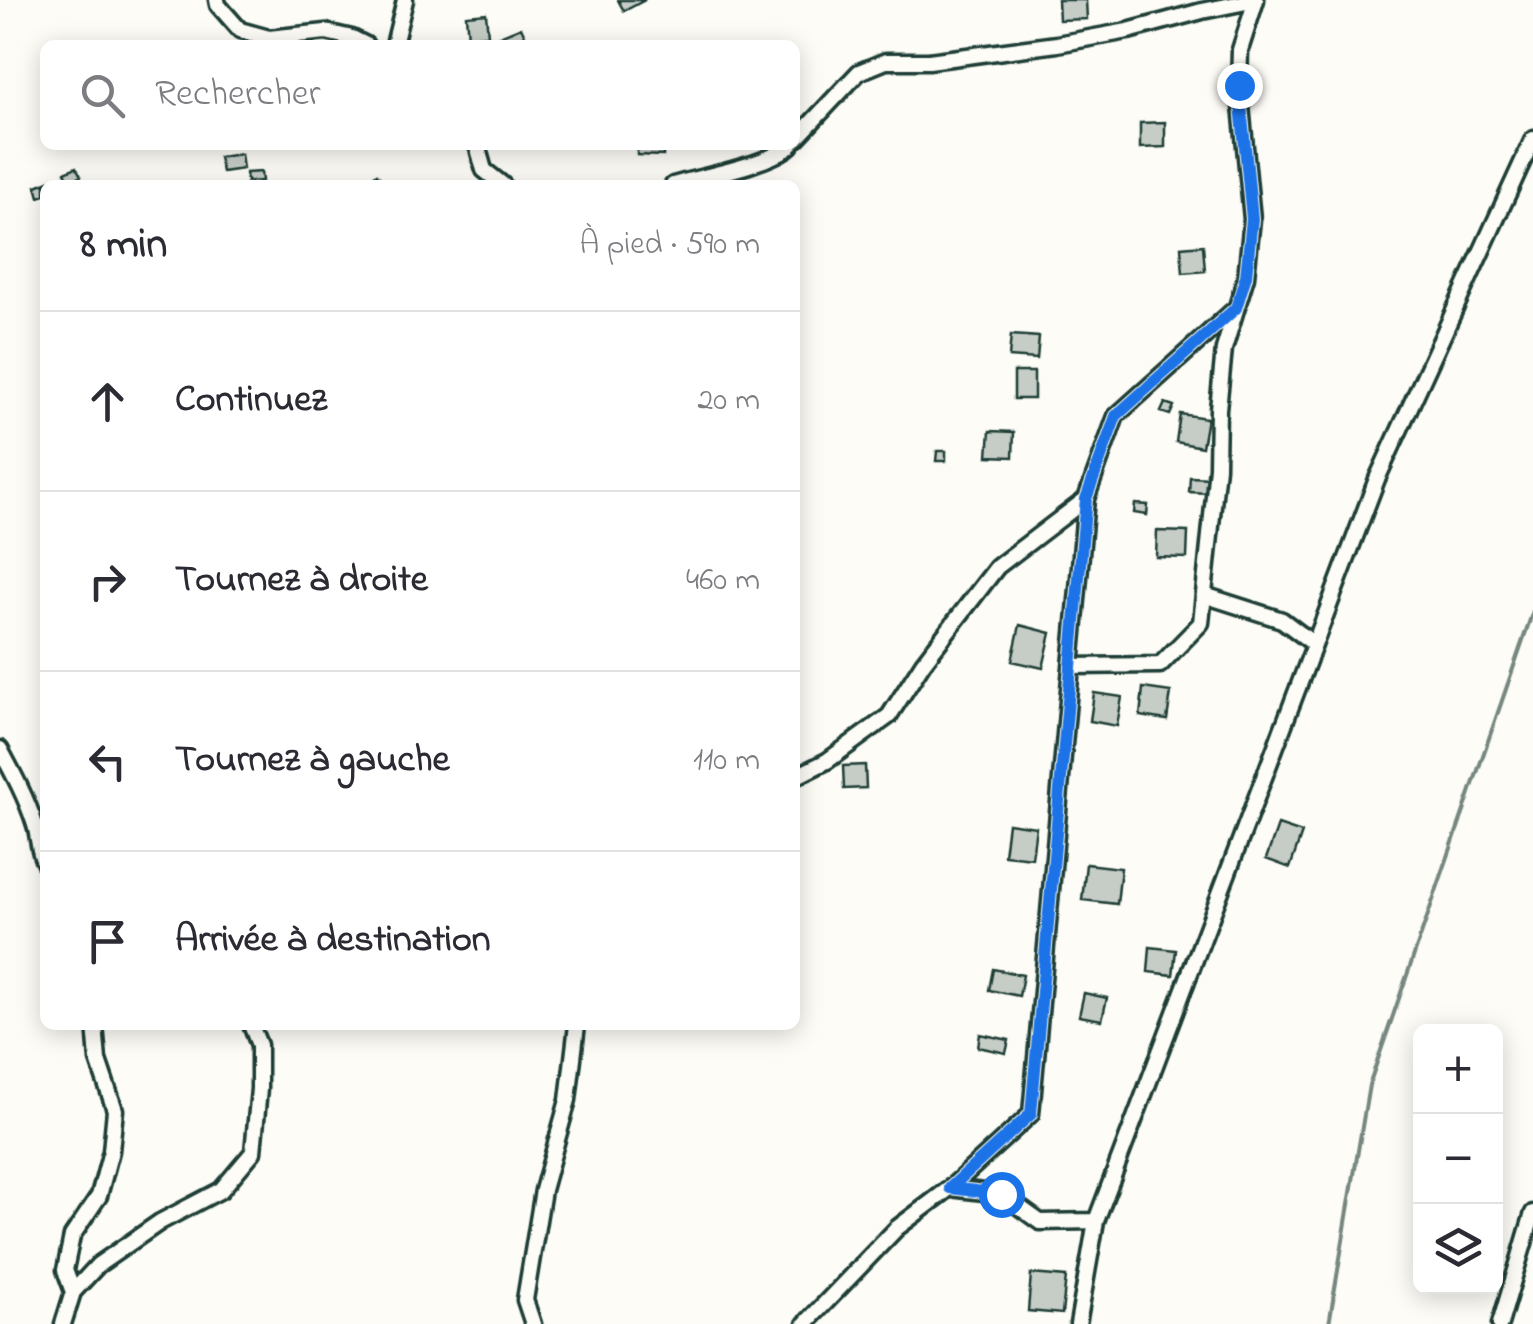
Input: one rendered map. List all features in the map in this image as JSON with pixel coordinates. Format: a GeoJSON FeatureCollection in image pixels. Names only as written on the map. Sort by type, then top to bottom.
{"type":"FeatureCollection","features":[{"type":"Feature","properties":{"kind":"street"},"geometry":{"type":"LineString","coordinates":[[217,0],[240,30],[268,38],[326,32],[356,40]]}},
{"type":"Feature","properties":{"kind":"street"},"geometry":{"type":"LineString","coordinates":[[395,40],[404,0]]}},
{"type":"Feature","properties":{"kind":"street"},"geometry":{"type":"LineString","coordinates":[[800,135],[859,72],[886,60],[929,60],[1057,44],[1256,0],[1240,50],[1239,85],[1252,219],[1246,276],[1222,364],[1217,467],[1201,623],[1160,665],[1071,666]]}},
{"type":"Feature","properties":{"kind":"street"},"geometry":{"type":"LineString","coordinates":[[1078,1324],[1096,1220],[1377,479],[1533,139]]}},
{"type":"Feature","properties":{"kind":"street"},"geometry":{"type":"LineString","coordinates":[[478,150],[484,170],[497,180]]}},
{"type":"Feature","properties":{"kind":"street"},"geometry":{"type":"LineString","coordinates":[[691,180],[786,150]]}},
{"type":"Feature","properties":{"kind":"street"},"geometry":{"type":"LineString","coordinates":[[804,1324],[897,1228],[950,1188],[1031,1114],[1086,499],[1116,416],[1236,308]]}},
{"type":"Feature","properties":{"kind":"street"},"geometry":{"type":"LineString","coordinates":[[800,774],[827,761],[889,716],[923,663],[997,567],[1086,499]]}},
{"type":"Feature","properties":{"kind":"street"},"geometry":{"type":"LineString","coordinates":[[1204,595],[1282,620],[1314,644]]}},
{"type":"Feature","properties":{"kind":"street"},"geometry":{"type":"LineString","coordinates":[[0,749],[34,825],[40,853]]}},
{"type":"Feature","properties":{"kind":"street"},"geometry":{"type":"LineString","coordinates":[[73,1292],[66,1270],[72,1236],[99,1196],[111,1151],[115,1110],[98,1060],[95,1030]]}},
{"type":"Feature","properties":{"kind":"street"},"geometry":{"type":"LineString","coordinates":[[63,1324],[73,1292],[98,1265],[160,1222],[221,1190],[253,1152],[259,1090],[259,1045],[254,1030]]}},
{"type":"Feature","properties":{"kind":"street"},"geometry":{"type":"LineString","coordinates":[[533,1324],[525,1300],[543,1190],[568,1100],[575,1030]]}},
{"type":"Feature","properties":{"kind":"street"},"geometry":{"type":"LineString","coordinates":[[950,1188],[1001,1194],[1040,1222],[1096,1220]]}},
{"type":"Feature","properties":{"kind":"street"},"geometry":{"type":"LineString","coordinates":[[1500,1324],[1533,1213]]}},
{"type":"Feature","properties":{"kind":"building"},"geometry":{"type":"Polygon","coordinates":[[[618,0],[645,0],[624,11],[618,0]]]}},
{"type":"Feature","properties":{"kind":"building"},"geometry":{"type":"Polygon","coordinates":[[[1058,0],[1086,0],[1087,19],[1059,20],[1058,0]]]}},
{"type":"Feature","properties":{"kind":"building"},"geometry":{"type":"Polygon","coordinates":[[[486,13],[488,35],[468,37],[466,15],[486,13]]]}},
{"type":"Feature","properties":{"kind":"building"},"geometry":{"type":"Polygon","coordinates":[[[521,27],[527,40],[490,40],[521,27]]]}},
{"type":"Feature","properties":{"kind":"building"},"geometry":{"type":"Polygon","coordinates":[[[1165,122],[1165,147],[1140,148],[1140,123],[1165,122]]]}},
{"type":"Feature","properties":{"kind":"building"},"geometry":{"type":"Polygon","coordinates":[[[637,150],[663,150],[663,156],[637,155],[637,150]]]}},
{"type":"Feature","properties":{"kind":"building"},"geometry":{"type":"Polygon","coordinates":[[[241,154],[243,169],[222,172],[219,157],[241,154]]]}},
{"type":"Feature","properties":{"kind":"building"},"geometry":{"type":"Polygon","coordinates":[[[76,167],[81,176],[69,180],[65,172],[76,167]]]}},
{"type":"Feature","properties":{"kind":"building"},"geometry":{"type":"Polygon","coordinates":[[[261,172],[262,180],[247,180],[246,173],[261,172]]]}},
{"type":"Feature","properties":{"kind":"building"},"geometry":{"type":"Polygon","coordinates":[[[1203,245],[1205,271],[1183,273],[1181,247],[1203,245]]]}},
{"type":"Feature","properties":{"kind":"building"},"geometry":{"type":"Polygon","coordinates":[[[1011,335],[1039,337],[1037,359],[1009,357],[1011,335]]]}},
{"type":"Feature","properties":{"kind":"building"},"geometry":{"type":"Polygon","coordinates":[[[1014,372],[1034,372],[1034,399],[1014,399],[1014,372]]]}},
{"type":"Feature","properties":{"kind":"building"},"geometry":{"type":"Polygon","coordinates":[[[1165,403],[1174,406],[1170,415],[1161,412],[1165,403]]]}},
{"type":"Feature","properties":{"kind":"building"},"geometry":{"type":"Polygon","coordinates":[[[1180,414],[1207,418],[1202,447],[1176,442],[1180,414]]]}},
{"type":"Feature","properties":{"kind":"building"},"geometry":{"type":"Polygon","coordinates":[[[990,431],[1014,432],[1013,457],[988,456],[990,431]]]}},
{"type":"Feature","properties":{"kind":"building"},"geometry":{"type":"Polygon","coordinates":[[[937,451],[946,451],[946,461],[936,461],[937,451]]]}},
{"type":"Feature","properties":{"kind":"building"},"geometry":{"type":"Polygon","coordinates":[[[1190,477],[1210,478],[1209,493],[1189,492],[1190,477]]]}},
{"type":"Feature","properties":{"kind":"building"},"geometry":{"type":"Polygon","coordinates":[[[1135,504],[1148,505],[1147,515],[1134,513],[1135,504]]]}},
{"type":"Feature","properties":{"kind":"building"},"geometry":{"type":"Polygon","coordinates":[[[1157,531],[1188,532],[1187,558],[1156,557],[1157,531]]]}},
{"type":"Feature","properties":{"kind":"building"},"geometry":{"type":"Polygon","coordinates":[[[1020,625],[1051,633],[1043,668],[1012,661],[1020,625]]]}},
{"type":"Feature","properties":{"kind":"building"},"geometry":{"type":"Polygon","coordinates":[[[1143,688],[1171,692],[1167,720],[1140,716],[1143,688]]]}},
{"type":"Feature","properties":{"kind":"building"},"geometry":{"type":"Polygon","coordinates":[[[1094,693],[1122,697],[1117,726],[1090,721],[1094,693]]]}},
{"type":"Feature","properties":{"kind":"building"},"geometry":{"type":"Polygon","coordinates":[[[865,765],[866,788],[844,789],[843,766],[865,765]]]}},
{"type":"Feature","properties":{"kind":"building"},"geometry":{"type":"Polygon","coordinates":[[[1008,823],[1036,827],[1032,858],[1004,855],[1008,823]]]}},
{"type":"Feature","properties":{"kind":"building"},"geometry":{"type":"Polygon","coordinates":[[[1278,825],[1302,833],[1290,868],[1266,859],[1278,825]]]}},
{"type":"Feature","properties":{"kind":"building"},"geometry":{"type":"Polygon","coordinates":[[[1086,864],[1121,868],[1117,904],[1082,900],[1086,864]]]}},
{"type":"Feature","properties":{"kind":"building"},"geometry":{"type":"Polygon","coordinates":[[[1150,947],[1176,950],[1173,975],[1148,972],[1150,947]]]}},
{"type":"Feature","properties":{"kind":"building"},"geometry":{"type":"Polygon","coordinates":[[[993,969],[1023,975],[1019,996],[989,990],[993,969]]]}},
{"type":"Feature","properties":{"kind":"building"},"geometry":{"type":"Polygon","coordinates":[[[1084,993],[1107,998],[1102,1020],[1079,1016],[1084,993]]]}},
{"type":"Feature","properties":{"kind":"building"},"geometry":{"type":"Polygon","coordinates":[[[980,1034],[1009,1040],[1006,1053],[978,1047],[980,1034]]]}},
{"type":"Feature","properties":{"kind":"building"},"geometry":{"type":"Polygon","coordinates":[[[1031,1274],[1066,1277],[1062,1314],[1028,1311],[1031,1274]]]}},
{"type":"Feature","properties":{"kind":"waterway"},"geometry":{"type":"LineString","coordinates":[[1329,1324],[1369,1085],[1533,611]]}},
{"type":"Feature","properties":{"kind":"route"},"geometry":{"type":"LineString","coordinates":[[1001,1194],[950,1188],[1031,1114],[1086,499],[1116,416],[1236,308],[1246,276],[1252,219],[1239,85]]}}]}
